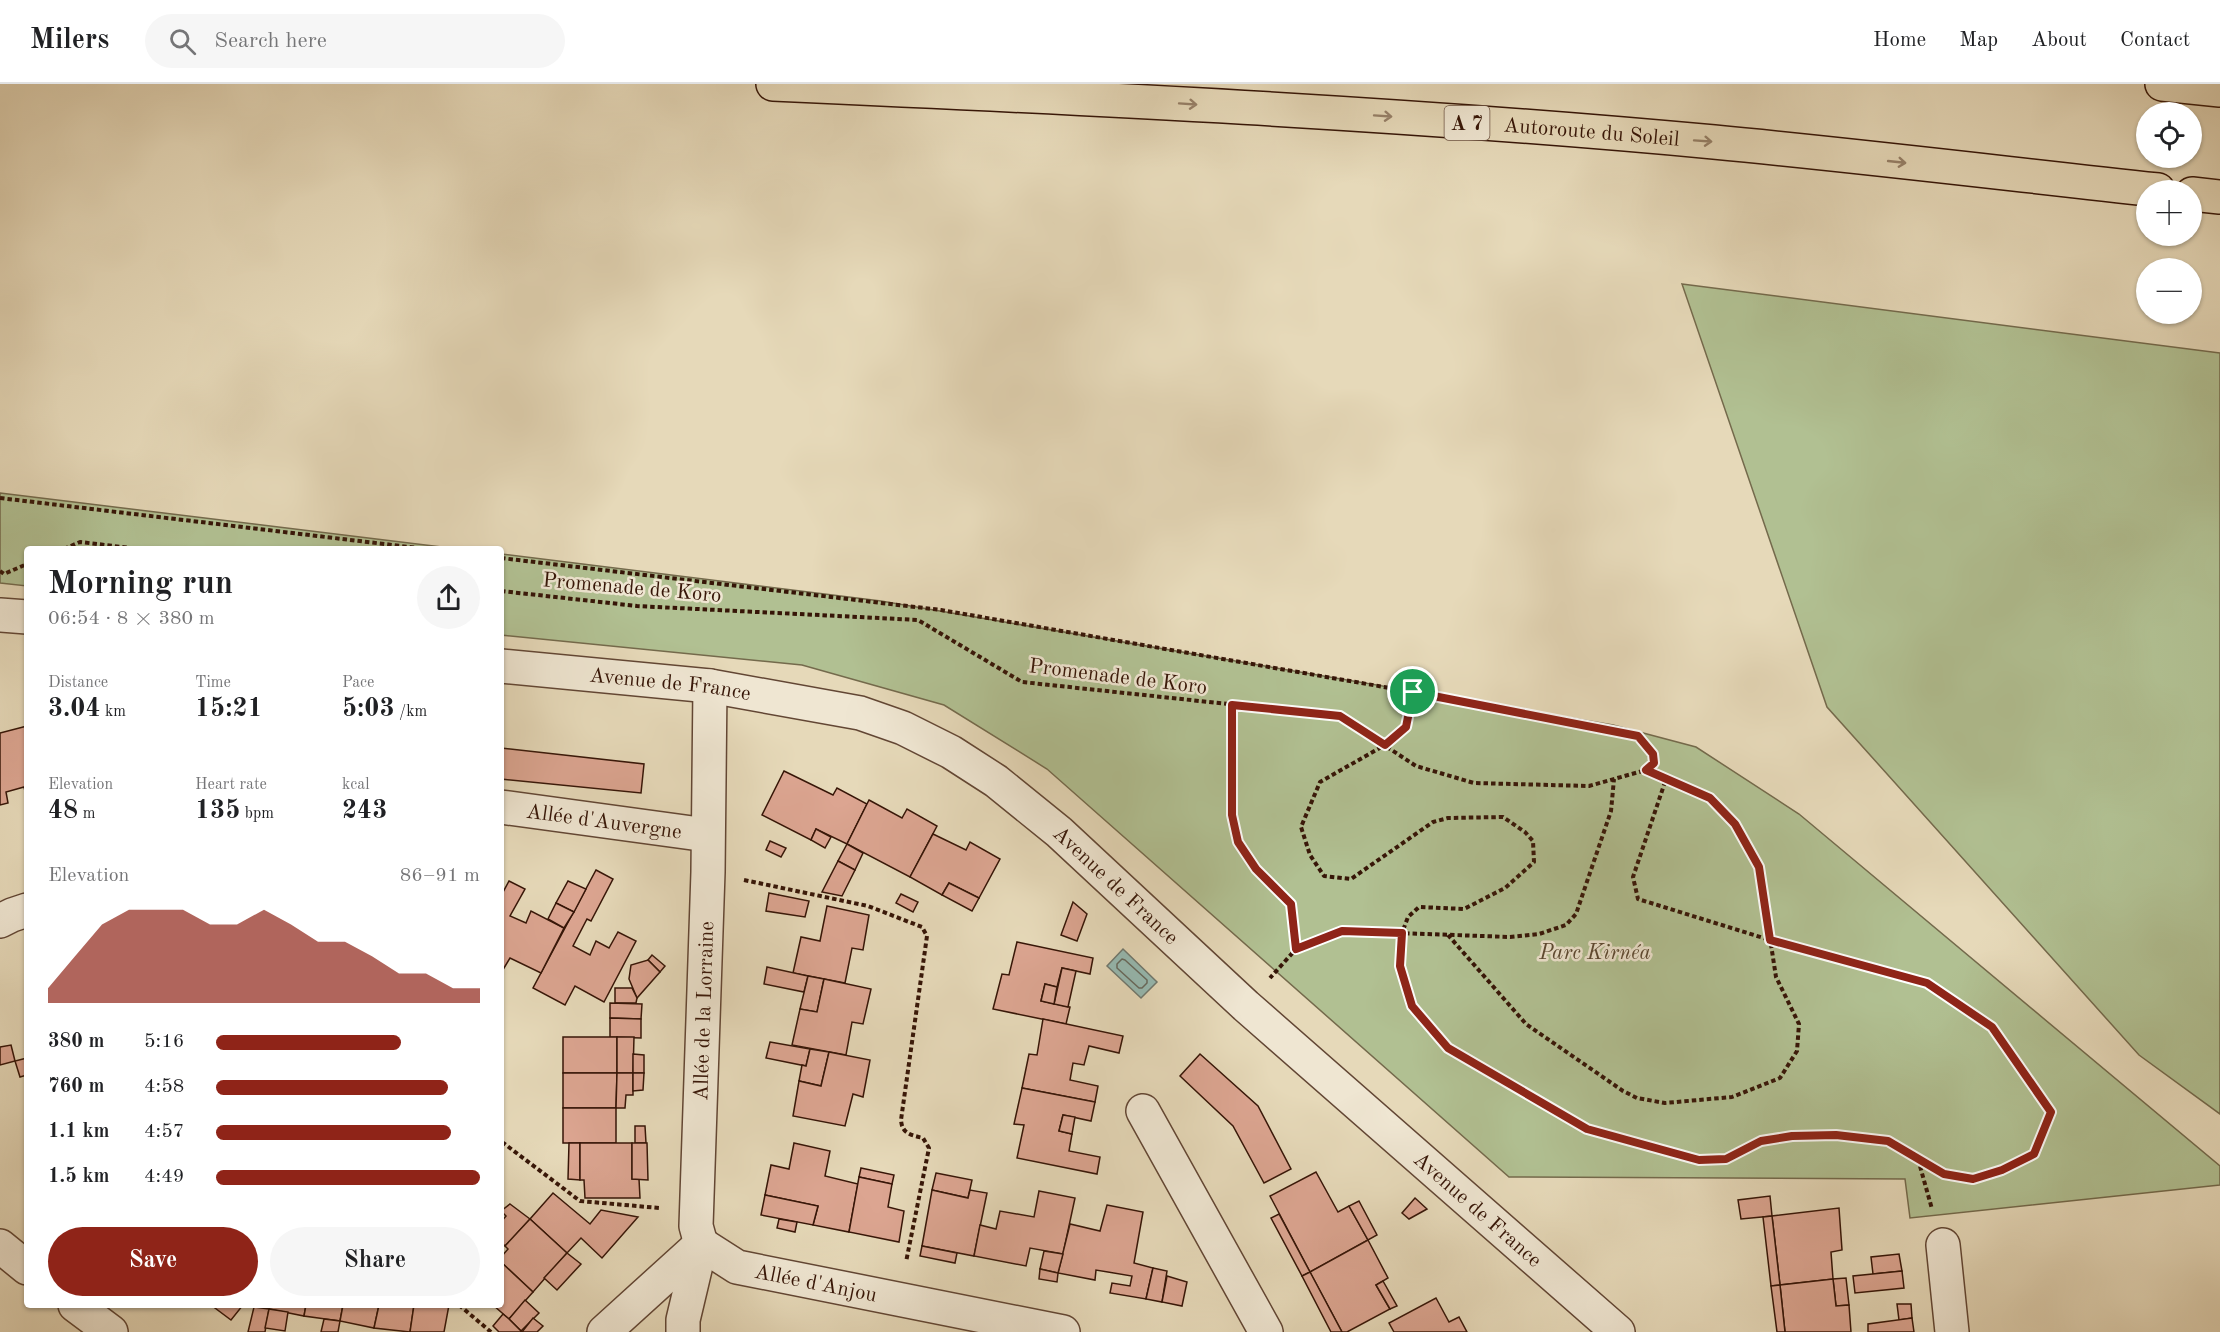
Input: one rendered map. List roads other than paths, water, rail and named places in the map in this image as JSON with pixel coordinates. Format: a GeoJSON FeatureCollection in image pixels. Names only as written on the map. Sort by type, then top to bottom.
{"type":"FeatureCollection","features":[{"type":"Feature","properties":{"kind":"highway","name":"Autoroute du Soleil"},"geometry":{"type":"LineString","coordinates":[[773,84],[1110,99],[1377,116],[1714,142],[2136,188]]}},
{"type":"Feature","properties":{"kind":"highway"},"geometry":{"type":"LineString","coordinates":[[2162,84],[2220,90]]}},
{"type":"Feature","properties":{"kind":"highway"},"geometry":{"type":"LineString","coordinates":[[2202,195],[2220,197]]}},
{"type":"Feature","properties":{"kind":"street"},"geometry":{"type":"LineString","coordinates":[[0,615],[24,617]]}},
{"type":"Feature","properties":{"kind":"street","name":"Avenue de France"},"geometry":{"type":"LineString","coordinates":[[504,666],[710,686],[860,713],[903,728],[951,752],[996,781],[1059,832],[1246,1006],[1618,1332]]}},
{"type":"Feature","properties":{"kind":"street","name":"Allée de la Lorraine"},"geometry":{"type":"LineString","coordinates":[[683,1332],[683,1320],[701,1244],[696,1226],[696,1210],[708,872],[710,686]]}},
{"type":"Feature","properties":{"kind":"street","name":"Allée d'Auvergne"},"geometry":{"type":"LineString","coordinates":[[504,807],[708,835]]}},
{"type":"Feature","properties":{"kind":"street"},"geometry":{"type":"LineString","coordinates":[[0,921],[24,911]]}},
{"type":"Feature","properties":{"kind":"street"},"geometry":{"type":"LineString","coordinates":[[1143,1111],[1266,1332]]}},
{"type":"Feature","properties":{"kind":"street"},"geometry":{"type":"LineString","coordinates":[[604,1332],[701,1244]]}},
{"type":"Feature","properties":{"kind":"street","name":"Allée d'Anjou"},"geometry":{"type":"LineString","coordinates":[[701,1244],[737,1267],[1063,1332]]}},
{"type":"Feature","properties":{"kind":"street"},"geometry":{"type":"LineString","coordinates":[[1942,1245],[1952,1332]]}},
{"type":"Feature","properties":{"kind":"street"},"geometry":{"type":"LineString","coordinates":[[0,1246],[24,1266]]}},
{"type":"Feature","properties":{"kind":"street"},"geometry":{"type":"LineString","coordinates":[[79,1308],[111,1332]]}},
{"type":"Feature","properties":{"kind":"water"},"geometry":{"type":"Polygon","coordinates":[[[1123,949],[1157,982],[1141,998],[1107,966],[1123,949]]]}},
{"type":"Feature","properties":{"kind":"park label","name":"Parc Kirnéa"},"geometry":{"type":"Point","coordinates":[1595,952]}}]}
